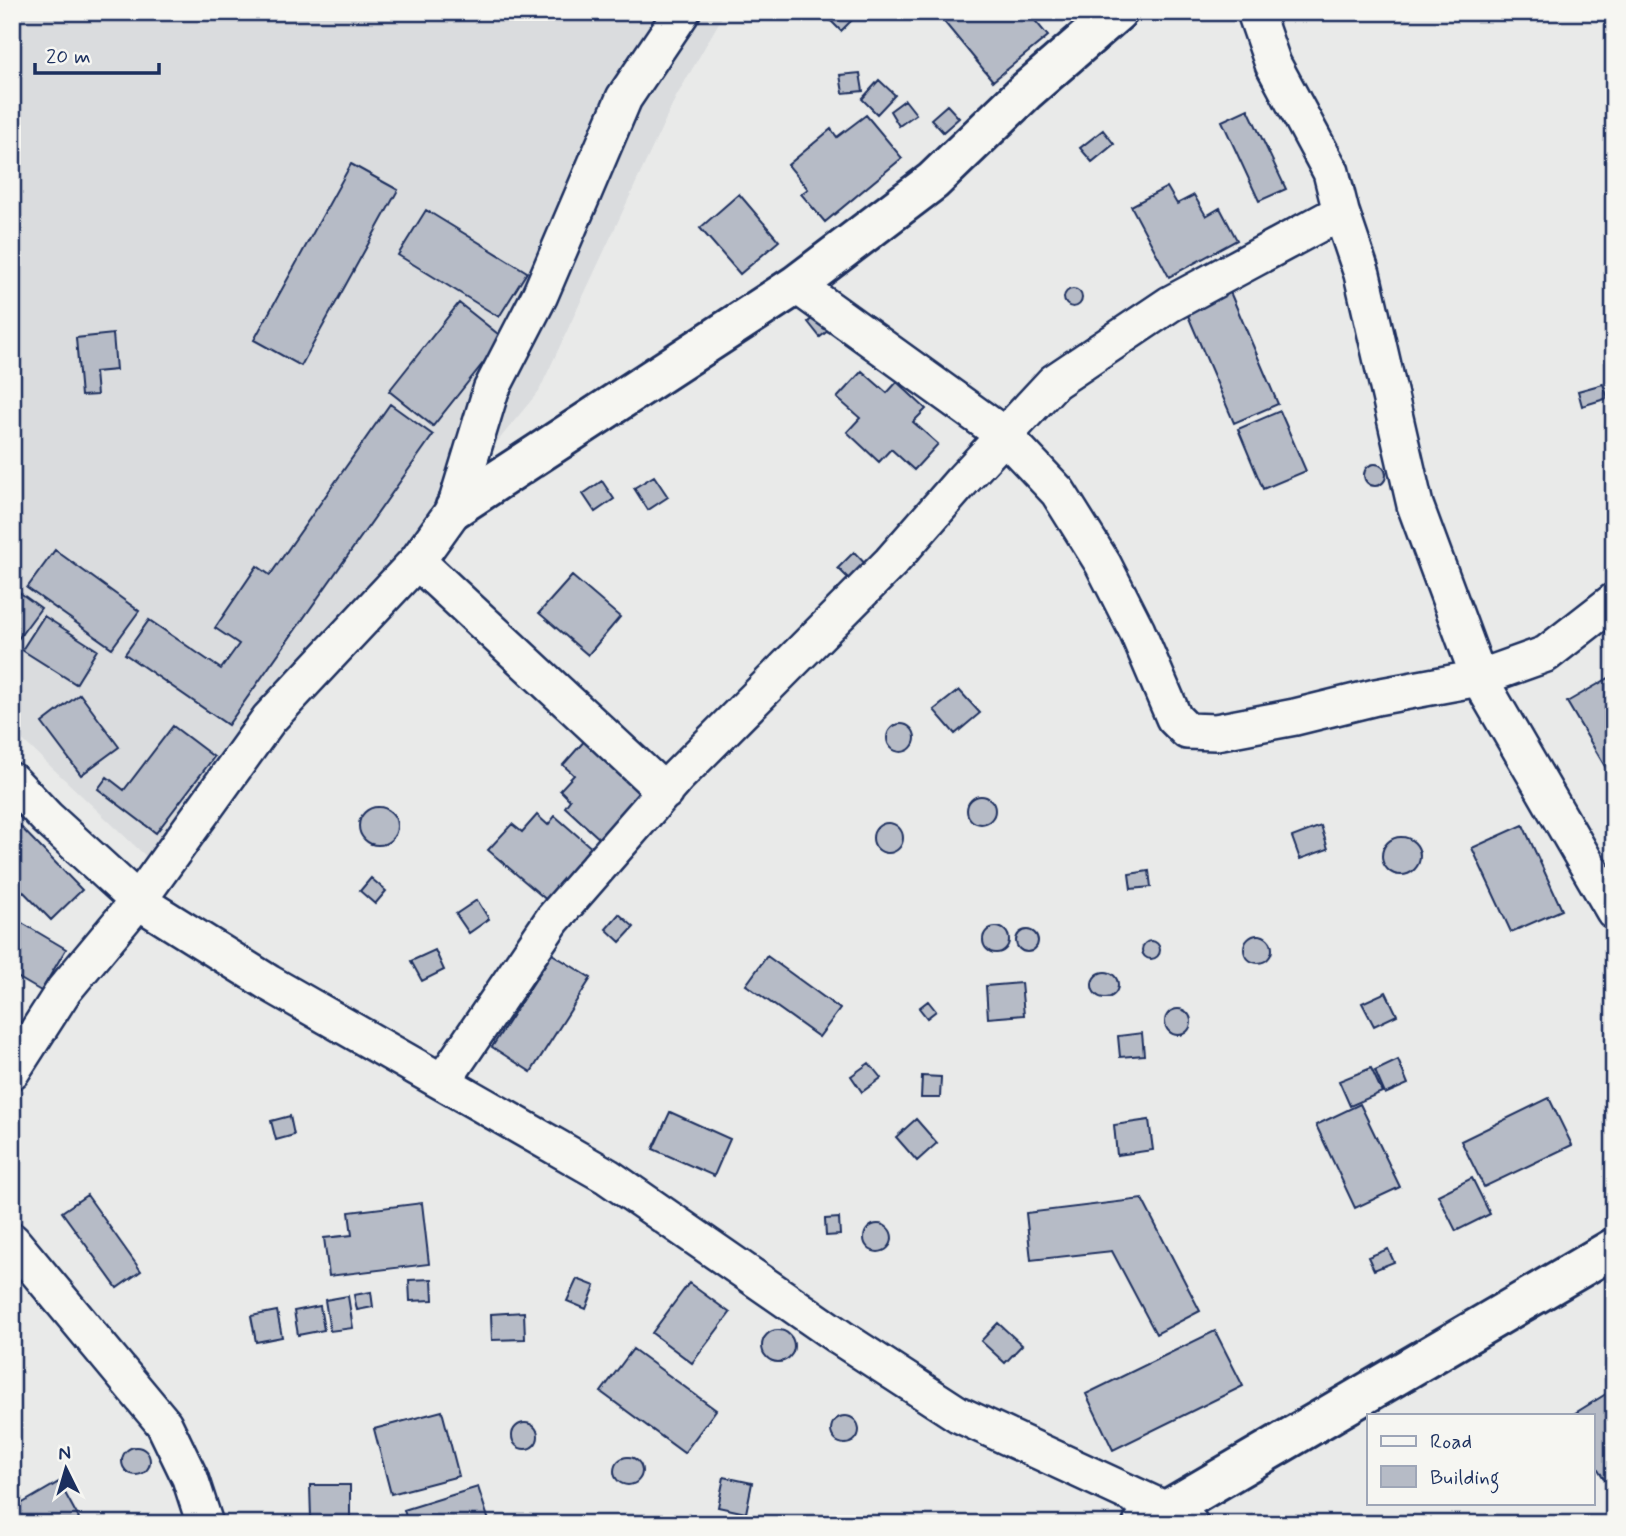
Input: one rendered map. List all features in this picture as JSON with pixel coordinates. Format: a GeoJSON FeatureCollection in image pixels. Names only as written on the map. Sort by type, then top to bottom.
{"type":"FeatureCollection","features":[{"type":"Feature","properties":{"kind":"street"},"geometry":{"type":"LineString","coordinates":[[12,1071],[64,990],[138,901],[269,719],[417,561],[455,508],[491,390],[540,295],[624,98],[682,12]]}},
{"type":"Feature","properties":{"kind":"street"},"geometry":{"type":"LineString","coordinates":[[455,508],[796,285],[933,181],[1025,92],[1117,12]]}},
{"type":"Feature","properties":{"kind":"street"},"geometry":{"type":"LineString","coordinates":[[1255,12],[1273,64],[1331,172],[1362,274],[1415,505],[1479,678],[1614,911]]}},
{"type":"Feature","properties":{"kind":"street"},"geometry":{"type":"LineString","coordinates":[[443,1081],[553,919],[665,792],[891,562],[1054,382],[1170,304],[1341,212]]}},
{"type":"Feature","properties":{"kind":"street"},"geometry":{"type":"LineString","coordinates":[[796,285],[1004,435],[1058,492],[1103,564],[1137,631],[1174,718],[1187,731],[1216,732],[1295,717],[1376,697],[1479,678],[1546,654],[1614,601]]}},
{"type":"Feature","properties":{"kind":"street"},"geometry":{"type":"LineString","coordinates":[[417,561],[665,792]]}},
{"type":"Feature","properties":{"kind":"street"},"geometry":{"type":"LineString","coordinates":[[12,781],[47,818],[138,901],[269,983],[607,1176],[841,1338],[958,1413],[1166,1519],[1363,1393],[1614,1248]]}},
{"type":"Feature","properties":{"kind":"street"},"geometry":{"type":"LineString","coordinates":[[12,1241],[164,1424],[190,1478],[205,1524]]}},
{"type":"Feature","properties":{"kind":"shaded area"},"geometry":{"type":"Polygon","coordinates":[[[12,12],[725,12],[676,97],[539,391],[151,861],[12,730],[12,12]]]}},
{"type":"Feature","properties":{"kind":"building"},"geometry":{"type":"Polygon","coordinates":[[[834,12],[860,12],[841,31],[828,18],[834,12]]]}},
{"type":"Feature","properties":{"kind":"building"},"geometry":{"type":"Polygon","coordinates":[[[936,12],[1028,12],[1048,36],[993,81],[936,12]]]}},
{"type":"Feature","properties":{"kind":"building"},"geometry":{"type":"Polygon","coordinates":[[[860,73],[863,91],[843,93],[840,75],[860,73]]]}},
{"type":"Feature","properties":{"kind":"building"},"geometry":{"type":"Polygon","coordinates":[[[879,80],[895,95],[877,114],[862,99],[879,80]]]}},
{"type":"Feature","properties":{"kind":"building"},"geometry":{"type":"Polygon","coordinates":[[[905,100],[916,114],[899,126],[890,111],[905,100]]]}},
{"type":"Feature","properties":{"kind":"building"},"geometry":{"type":"Polygon","coordinates":[[[947,105],[959,118],[943,132],[931,119],[947,105]]]}},
{"type":"Feature","properties":{"kind":"building"},"geometry":{"type":"Polygon","coordinates":[[[1248,109],[1286,189],[1259,201],[1222,121],[1248,109]]]}},
{"type":"Feature","properties":{"kind":"building"},"geometry":{"type":"Polygon","coordinates":[[[866,115],[902,158],[825,222],[801,194],[808,189],[788,165],[831,129],[837,137],[866,115]]]}},
{"type":"Feature","properties":{"kind":"building"},"geometry":{"type":"Polygon","coordinates":[[[1103,130],[1114,144],[1092,162],[1080,148],[1103,130]]]}},
{"type":"Feature","properties":{"kind":"building"},"geometry":{"type":"Polygon","coordinates":[[[351,164],[398,190],[301,366],[254,340],[351,164]]]}},
{"type":"Feature","properties":{"kind":"building"},"geometry":{"type":"Polygon","coordinates":[[[1167,187],[1177,204],[1194,195],[1206,216],[1220,208],[1237,240],[1169,277],[1131,206],[1167,187]]]}},
{"type":"Feature","properties":{"kind":"building"},"geometry":{"type":"Polygon","coordinates":[[[739,194],[779,241],[740,274],[700,228],[739,194]]]}},
{"type":"Feature","properties":{"kind":"building"},"geometry":{"type":"Polygon","coordinates":[[[426,210],[527,272],[499,317],[398,255],[426,210]]]}},
{"type":"Feature","properties":{"kind":"building"},"geometry":{"type":"Polygon","coordinates":[[[1073,289],[1079,292],[1082,298],[1079,304],[1073,307],[1067,304],[1064,298],[1067,292],[1073,289]]]}},
{"type":"Feature","properties":{"kind":"building"},"geometry":{"type":"Polygon","coordinates":[[[1230,292],[1278,404],[1234,423],[1186,311],[1230,292]]]}},
{"type":"Feature","properties":{"kind":"building"},"geometry":{"type":"Polygon","coordinates":[[[459,303],[503,338],[433,426],[389,391],[459,303]]]}},
{"type":"Feature","properties":{"kind":"building"},"geometry":{"type":"Polygon","coordinates":[[[821,311],[834,326],[820,337],[808,322],[821,311]]]}},
{"type":"Feature","properties":{"kind":"building"},"geometry":{"type":"Polygon","coordinates":[[[113,334],[116,370],[95,372],[97,395],[81,396],[76,338],[113,334]]]}},
{"type":"Feature","properties":{"kind":"building"},"geometry":{"type":"Polygon","coordinates":[[[862,371],[887,393],[897,382],[926,409],[913,422],[938,444],[914,470],[891,449],[879,462],[847,432],[860,418],[837,398],[862,371]]]}},
{"type":"Feature","properties":{"kind":"building"},"geometry":{"type":"Polygon","coordinates":[[[1603,384],[1608,398],[1582,406],[1578,391],[1603,384]]]}},
{"type":"Feature","properties":{"kind":"building"},"geometry":{"type":"Polygon","coordinates":[[[390,404],[433,435],[228,725],[125,654],[149,620],[221,669],[239,644],[215,628],[257,566],[270,575],[390,404]]]}},
{"type":"Feature","properties":{"kind":"building"},"geometry":{"type":"Polygon","coordinates":[[[1280,411],[1306,471],[1263,489],[1238,429],[1280,411]]]}},
{"type":"Feature","properties":{"kind":"building"},"geometry":{"type":"Polygon","coordinates":[[[1371,464],[1379,464],[1386,471],[1386,479],[1379,486],[1371,486],[1364,479],[1364,471],[1371,464]]]}},
{"type":"Feature","properties":{"kind":"building"},"geometry":{"type":"Polygon","coordinates":[[[654,476],[668,497],[648,510],[634,488],[654,476]]]}},
{"type":"Feature","properties":{"kind":"building"},"geometry":{"type":"Polygon","coordinates":[[[602,481],[614,499],[595,512],[583,494],[602,481]]]}},
{"type":"Feature","properties":{"kind":"building"},"geometry":{"type":"Polygon","coordinates":[[[55,550],[139,611],[112,648],[27,588],[55,550]]]}},
{"type":"Feature","properties":{"kind":"building"},"geometry":{"type":"Polygon","coordinates":[[[854,552],[871,570],[856,586],[838,568],[854,552]]]}},
{"type":"Feature","properties":{"kind":"building"},"geometry":{"type":"Polygon","coordinates":[[[572,576],[620,617],[588,655],[539,613],[572,576]]]}},
{"type":"Feature","properties":{"kind":"building"},"geometry":{"type":"Polygon","coordinates":[[[12,587],[41,608],[12,647],[12,587]]]}},
{"type":"Feature","properties":{"kind":"building"},"geometry":{"type":"Polygon","coordinates":[[[44,616],[97,650],[76,684],[22,650],[44,616]]]}},
{"type":"Feature","properties":{"kind":"building"},"geometry":{"type":"Polygon","coordinates":[[[1614,675],[1614,773],[1610,775],[1567,702],[1614,675]]]}},
{"type":"Feature","properties":{"kind":"building"},"geometry":{"type":"Polygon","coordinates":[[[959,690],[980,713],[955,734],[934,710],[959,690]]]}},
{"type":"Feature","properties":{"kind":"building"},"geometry":{"type":"Polygon","coordinates":[[[80,694],[119,747],[81,775],[42,723],[80,694]]]}},
{"type":"Feature","properties":{"kind":"building"},"geometry":{"type":"Polygon","coordinates":[[[901,724],[911,728],[915,738],[911,748],[901,752],[891,748],[887,738],[891,728],[901,724]]]}},
{"type":"Feature","properties":{"kind":"building"},"geometry":{"type":"Polygon","coordinates":[[[173,726],[214,757],[156,833],[98,789],[107,777],[124,790],[173,726]]]}},
{"type":"Feature","properties":{"kind":"building"},"geometry":{"type":"Polygon","coordinates":[[[587,738],[647,791],[602,841],[565,807],[570,800],[560,790],[574,775],[563,765],[587,738]]]}},
{"type":"Feature","properties":{"kind":"building"},"geometry":{"type":"Polygon","coordinates":[[[981,796],[991,800],[995,810],[991,820],[981,824],[971,820],[967,810],[971,800],[981,796]]]}},
{"type":"Feature","properties":{"kind":"building"},"geometry":{"type":"Polygon","coordinates":[[[378,807],[391,813],[397,826],[391,839],[378,845],[365,839],[359,826],[365,813],[378,807]]]}},
{"type":"Feature","properties":{"kind":"building"},"geometry":{"type":"Polygon","coordinates":[[[537,815],[548,825],[555,816],[594,850],[549,902],[488,850],[512,824],[522,832],[537,815]]]}},
{"type":"Feature","properties":{"kind":"building"},"geometry":{"type":"Polygon","coordinates":[[[12,818],[82,890],[51,920],[12,880],[12,818]]]}},
{"type":"Feature","properties":{"kind":"building"},"geometry":{"type":"Polygon","coordinates":[[[888,823],[899,827],[903,838],[899,849],[888,853],[877,849],[873,838],[877,827],[888,823]]]}},
{"type":"Feature","properties":{"kind":"building"},"geometry":{"type":"Polygon","coordinates":[[[1523,825],[1562,910],[1511,932],[1472,848],[1523,825]]]}},
{"type":"Feature","properties":{"kind":"building"},"geometry":{"type":"Polygon","coordinates":[[[1321,826],[1328,849],[1300,859],[1292,837],[1321,826]]]}},
{"type":"Feature","properties":{"kind":"building"},"geometry":{"type":"Polygon","coordinates":[[[1401,837],[1415,842],[1420,856],[1415,870],[1401,875],[1387,870],[1382,856],[1387,842],[1401,837]]]}},
{"type":"Feature","properties":{"kind":"building"},"geometry":{"type":"Polygon","coordinates":[[[1149,871],[1151,887],[1131,889],[1129,874],[1149,871]]]}},
{"type":"Feature","properties":{"kind":"building"},"geometry":{"type":"Polygon","coordinates":[[[371,878],[386,891],[375,904],[360,891],[371,878]]]}},
{"type":"Feature","properties":{"kind":"building"},"geometry":{"type":"Polygon","coordinates":[[[477,900],[489,919],[469,933],[456,914],[477,900]]]}},
{"type":"Feature","properties":{"kind":"building"},"geometry":{"type":"Polygon","coordinates":[[[619,914],[634,927],[620,942],[606,929],[619,914]]]}},
{"type":"Feature","properties":{"kind":"building"},"geometry":{"type":"Polygon","coordinates":[[[12,917],[66,949],[41,991],[12,974],[12,917]]]}},
{"type":"Feature","properties":{"kind":"building"},"geometry":{"type":"Polygon","coordinates":[[[996,927],[1005,931],[1009,940],[1005,949],[996,953],[987,949],[983,940],[987,931],[996,927]]]}},
{"type":"Feature","properties":{"kind":"building"},"geometry":{"type":"Polygon","coordinates":[[[1027,930],[1035,933],[1038,941],[1035,949],[1027,952],[1019,949],[1016,941],[1019,933],[1027,930]]]}},
{"type":"Feature","properties":{"kind":"building"},"geometry":{"type":"Polygon","coordinates":[[[1258,935],[1268,939],[1272,949],[1268,959],[1258,963],[1248,959],[1244,949],[1248,939],[1258,935]]]}},
{"type":"Feature","properties":{"kind":"building"},"geometry":{"type":"Polygon","coordinates":[[[1151,941],[1157,944],[1160,950],[1157,956],[1151,959],[1145,956],[1142,950],[1145,944],[1151,941]]]}},
{"type":"Feature","properties":{"kind":"building"},"geometry":{"type":"Polygon","coordinates":[[[435,950],[444,970],[422,981],[411,961],[435,950]]]}},
{"type":"Feature","properties":{"kind":"building"},"geometry":{"type":"Polygon","coordinates":[[[552,954],[591,978],[531,1072],[492,1047],[552,954]]]}},
{"type":"Feature","properties":{"kind":"building"},"geometry":{"type":"Polygon","coordinates":[[[767,956],[840,1009],[819,1037],[746,985],[767,956]]]}},
{"type":"Feature","properties":{"kind":"building"},"geometry":{"type":"Polygon","coordinates":[[[1105,972],[1114,976],[1118,985],[1114,994],[1105,998],[1096,994],[1092,985],[1096,976],[1105,972]]]}},
{"type":"Feature","properties":{"kind":"building"},"geometry":{"type":"Polygon","coordinates":[[[1021,983],[1024,1015],[988,1018],[986,986],[1021,983]]]}},
{"type":"Feature","properties":{"kind":"building"},"geometry":{"type":"Polygon","coordinates":[[[1386,992],[1397,1015],[1374,1026],[1362,1003],[1386,992]]]}},
{"type":"Feature","properties":{"kind":"building"},"geometry":{"type":"Polygon","coordinates":[[[928,1001],[936,1011],[927,1018],[919,1008],[928,1001]]]}},
{"type":"Feature","properties":{"kind":"building"},"geometry":{"type":"Polygon","coordinates":[[[1178,1009],[1187,1013],[1191,1022],[1187,1031],[1178,1035],[1169,1031],[1165,1022],[1169,1013],[1178,1009]]]}},
{"type":"Feature","properties":{"kind":"building"},"geometry":{"type":"Polygon","coordinates":[[[1142,1033],[1144,1055],[1120,1057],[1118,1036],[1142,1033]]]}},
{"type":"Feature","properties":{"kind":"building"},"geometry":{"type":"Polygon","coordinates":[[[1398,1060],[1408,1084],[1385,1094],[1375,1071],[1398,1060]]]}},
{"type":"Feature","properties":{"kind":"building"},"geometry":{"type":"Polygon","coordinates":[[[869,1063],[881,1078],[862,1092],[851,1076],[869,1063]]]}},
{"type":"Feature","properties":{"kind":"building"},"geometry":{"type":"Polygon","coordinates":[[[1371,1068],[1382,1092],[1350,1106],[1339,1081],[1371,1068]]]}},
{"type":"Feature","properties":{"kind":"building"},"geometry":{"type":"Polygon","coordinates":[[[922,1076],[941,1077],[940,1098],[921,1098],[922,1076]]]}},
{"type":"Feature","properties":{"kind":"building"},"geometry":{"type":"Polygon","coordinates":[[[1549,1098],[1572,1145],[1484,1187],[1461,1141],[1549,1098]]]}},
{"type":"Feature","properties":{"kind":"building"},"geometry":{"type":"Polygon","coordinates":[[[1360,1104],[1400,1187],[1355,1208],[1316,1125],[1360,1104]]]}},
{"type":"Feature","properties":{"kind":"building"},"geometry":{"type":"Polygon","coordinates":[[[670,1112],[730,1139],[714,1176],[653,1149],[670,1112]]]}},
{"type":"Feature","properties":{"kind":"building"},"geometry":{"type":"Polygon","coordinates":[[[290,1116],[294,1135],[276,1140],[271,1121],[290,1116]]]}},
{"type":"Feature","properties":{"kind":"building"},"geometry":{"type":"Polygon","coordinates":[[[916,1119],[937,1143],[917,1161],[896,1137],[916,1119]]]}},
{"type":"Feature","properties":{"kind":"building"},"geometry":{"type":"Polygon","coordinates":[[[1149,1120],[1153,1150],[1117,1155],[1114,1125],[1149,1120]]]}},
{"type":"Feature","properties":{"kind":"building"},"geometry":{"type":"Polygon","coordinates":[[[1472,1178],[1490,1214],[1456,1231],[1438,1195],[1472,1178]]]}},
{"type":"Feature","properties":{"kind":"building"},"geometry":{"type":"Polygon","coordinates":[[[87,1195],[141,1271],[117,1288],[62,1212],[87,1195]]]}},
{"type":"Feature","properties":{"kind":"building"},"geometry":{"type":"Polygon","coordinates":[[[1142,1199],[1200,1311],[1156,1334],[1112,1251],[1031,1260],[1026,1213],[1142,1199]]]}},
{"type":"Feature","properties":{"kind":"building"},"geometry":{"type":"Polygon","coordinates":[[[422,1203],[429,1264],[329,1276],[324,1238],[352,1235],[349,1212],[422,1203]]]}},
{"type":"Feature","properties":{"kind":"building"},"geometry":{"type":"Polygon","coordinates":[[[839,1218],[840,1235],[826,1236],[825,1219],[839,1218]]]}},
{"type":"Feature","properties":{"kind":"building"},"geometry":{"type":"Polygon","coordinates":[[[878,1224],[888,1228],[892,1238],[888,1248],[878,1252],[868,1248],[864,1238],[868,1228],[878,1224]]]}},
{"type":"Feature","properties":{"kind":"building"},"geometry":{"type":"Polygon","coordinates":[[[1388,1249],[1394,1262],[1374,1270],[1368,1257],[1388,1249]]]}},
{"type":"Feature","properties":{"kind":"building"},"geometry":{"type":"Polygon","coordinates":[[[432,1279],[433,1300],[410,1301],[409,1280],[432,1279]]]}},
{"type":"Feature","properties":{"kind":"building"},"geometry":{"type":"Polygon","coordinates":[[[577,1279],[595,1286],[586,1309],[567,1301],[577,1279]]]}},
{"type":"Feature","properties":{"kind":"building"},"geometry":{"type":"Polygon","coordinates":[[[689,1283],[730,1313],[692,1363],[652,1333],[689,1283]]]}},
{"type":"Feature","properties":{"kind":"building"},"geometry":{"type":"Polygon","coordinates":[[[371,1292],[373,1307],[357,1310],[354,1295],[371,1292]]]}},
{"type":"Feature","properties":{"kind":"building"},"geometry":{"type":"Polygon","coordinates":[[[348,1296],[353,1328],[330,1331],[325,1300],[348,1296]]]}},
{"type":"Feature","properties":{"kind":"building"},"geometry":{"type":"Polygon","coordinates":[[[320,1306],[324,1330],[298,1335],[294,1311],[320,1306]]]}},
{"type":"Feature","properties":{"kind":"building"},"geometry":{"type":"Polygon","coordinates":[[[277,1311],[282,1337],[256,1342],[251,1316],[277,1311]]]}},
{"type":"Feature","properties":{"kind":"building"},"geometry":{"type":"Polygon","coordinates":[[[524,1312],[525,1339],[492,1340],[491,1314],[524,1312]]]}},
{"type":"Feature","properties":{"kind":"building"},"geometry":{"type":"Polygon","coordinates":[[[998,1323],[1022,1345],[1005,1363],[981,1341],[998,1323]]]}},
{"type":"Feature","properties":{"kind":"building"},"geometry":{"type":"Polygon","coordinates":[[[778,1330],[789,1335],[794,1346],[789,1357],[778,1362],[767,1357],[762,1346],[767,1335],[778,1330]]]}},
{"type":"Feature","properties":{"kind":"building"},"geometry":{"type":"Polygon","coordinates":[[[1215,1331],[1243,1386],[1113,1450],[1086,1394],[1215,1331]]]}},
{"type":"Feature","properties":{"kind":"building"},"geometry":{"type":"Polygon","coordinates":[[[633,1349],[716,1410],[684,1453],[601,1392],[633,1349]]]}},
{"type":"Feature","properties":{"kind":"building"},"geometry":{"type":"Polygon","coordinates":[[[1614,1389],[1614,1478],[1606,1482],[1594,1463],[1594,1414],[1574,1414],[1614,1389]]]}},
{"type":"Feature","properties":{"kind":"building"},"geometry":{"type":"Polygon","coordinates":[[[442,1411],[459,1476],[391,1494],[374,1429],[442,1411]]]}},
{"type":"Feature","properties":{"kind":"building"},"geometry":{"type":"Polygon","coordinates":[[[845,1416],[855,1420],[859,1430],[855,1440],[845,1444],[835,1440],[831,1430],[835,1420],[845,1416]]]}},
{"type":"Feature","properties":{"kind":"building"},"geometry":{"type":"Polygon","coordinates":[[[525,1423],[534,1427],[538,1436],[534,1445],[525,1449],[516,1445],[512,1436],[516,1427],[525,1423]]]}},
{"type":"Feature","properties":{"kind":"building"},"geometry":{"type":"Polygon","coordinates":[[[136,1447],[146,1451],[150,1461],[146,1471],[136,1475],[126,1471],[122,1461],[126,1451],[136,1447]]]}},
{"type":"Feature","properties":{"kind":"building"},"geometry":{"type":"Polygon","coordinates":[[[628,1457],[638,1461],[642,1471],[638,1481],[628,1485],[618,1481],[614,1471],[618,1461],[628,1457]]]}},
{"type":"Feature","properties":{"kind":"building"},"geometry":{"type":"Polygon","coordinates":[[[724,1477],[752,1483],[746,1513],[718,1507],[724,1477]]]}},
{"type":"Feature","properties":{"kind":"building"},"geometry":{"type":"Polygon","coordinates":[[[59,1482],[82,1524],[23,1524],[14,1508],[59,1482]]]}},
{"type":"Feature","properties":{"kind":"building"},"geometry":{"type":"Polygon","coordinates":[[[310,1485],[350,1485],[350,1517],[311,1518],[310,1485]]]}},
{"type":"Feature","properties":{"kind":"building"},"geometry":{"type":"Polygon","coordinates":[[[478,1487],[490,1524],[408,1524],[404,1510],[478,1487]]]}}]}
